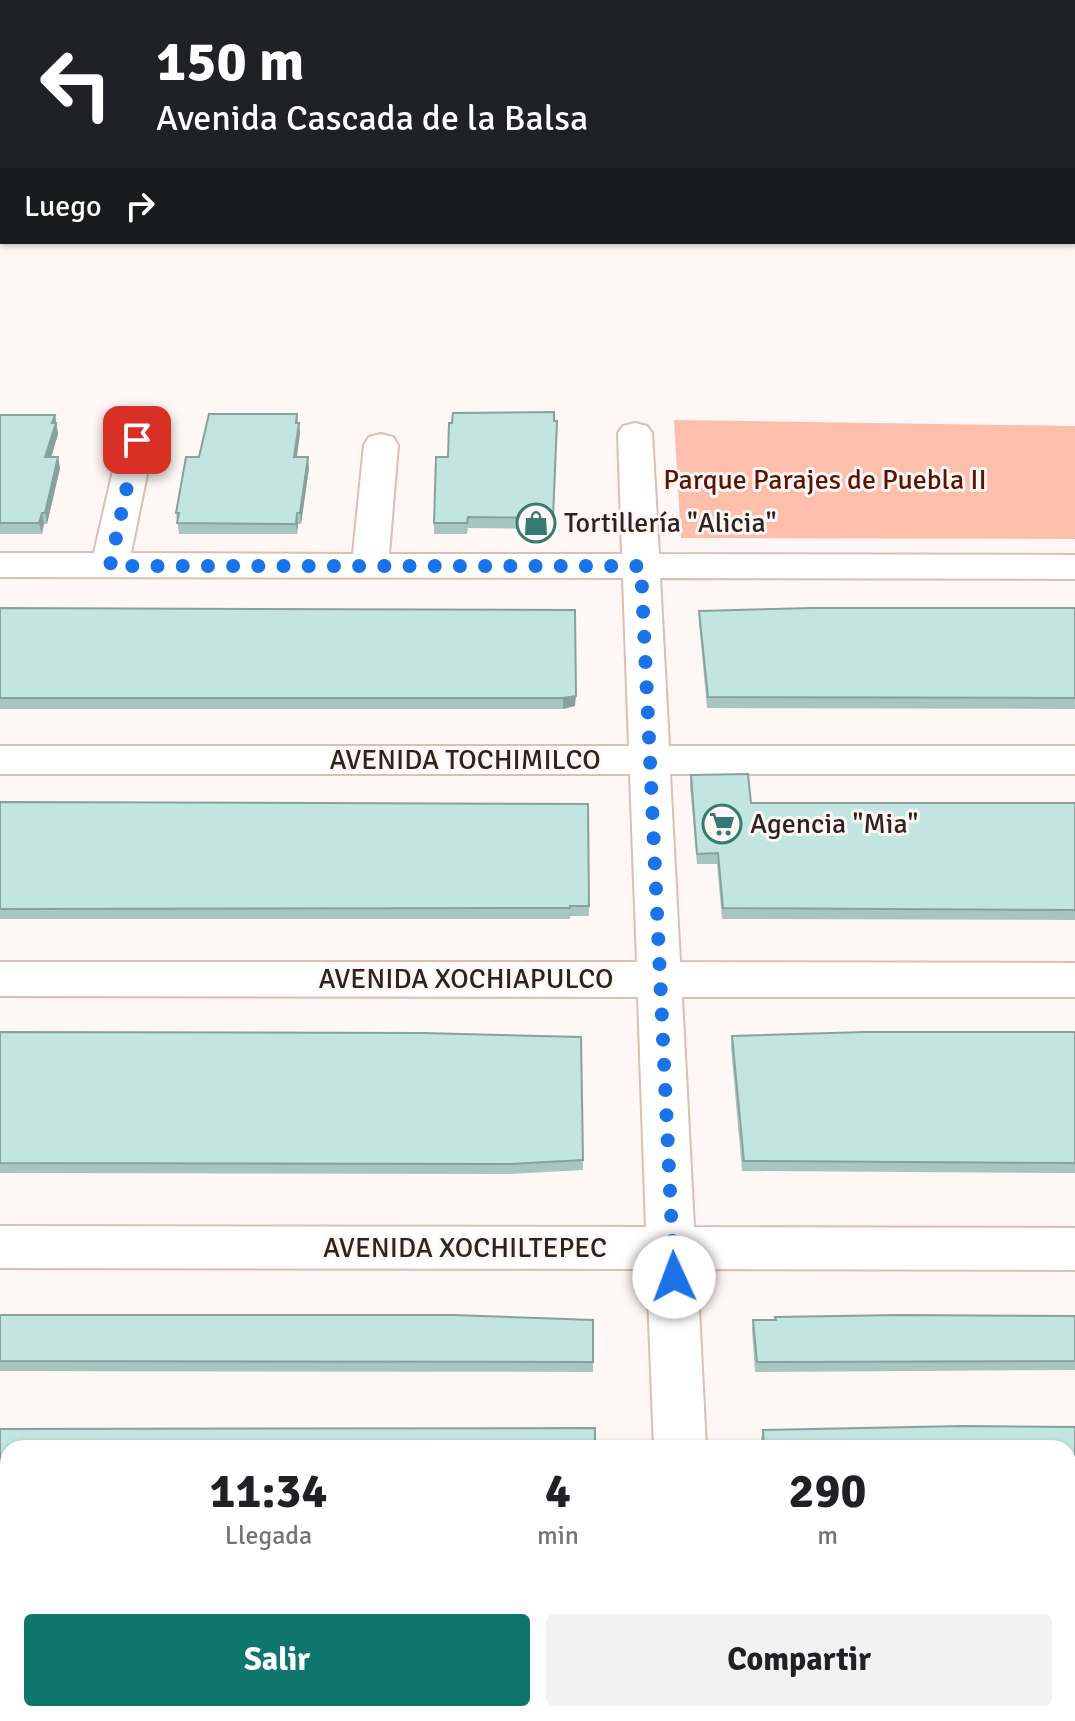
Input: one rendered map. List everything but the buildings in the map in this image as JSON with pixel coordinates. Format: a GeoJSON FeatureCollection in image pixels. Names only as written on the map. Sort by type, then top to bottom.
{"type":"FeatureCollection","features":[{"type":"Feature","properties":{"kind":"street"},"geometry":{"type":"LineString","coordinates":[[635,433],[662,980],[680,1440]]}},
{"type":"Feature","properties":{"kind":"street"},"geometry":{"type":"LineString","coordinates":[[110,566],[137,440]]}},
{"type":"Feature","properties":{"kind":"street"},"geometry":{"type":"LineString","coordinates":[[370,566],[381,445]]}},
{"type":"Feature","properties":{"kind":"street"},"geometry":{"type":"LineString","coordinates":[[0,565],[1075,567]]}},
{"type":"Feature","properties":{"kind":"street","name":"AVENIDA TOCHIMILCO"},"geometry":{"type":"LineString","coordinates":[[0,760],[1075,760]]}},
{"type":"Feature","properties":{"kind":"street","name":"AVENIDA XOCHIAPULCO"},"geometry":{"type":"LineString","coordinates":[[0,979],[1075,980]]}},
{"type":"Feature","properties":{"kind":"street","name":"AVENIDA XOCHILTEPEC"},"geometry":{"type":"LineString","coordinates":[[0,1247],[1075,1249]]}},
{"type":"Feature","properties":{"kind":"green space","name":"Parque Parajes de Puebla II"},"geometry":{"type":"Polygon","coordinates":[[[674,420],[1075,426],[1075,539],[681,538],[674,420]]]}},
{"type":"Feature","properties":{"kind":"place","name":"Tortillería \"Alicia\""},"geometry":{"type":"Point","coordinates":[536,523]}},
{"type":"Feature","properties":{"kind":"place","name":"Agencia \"Mia\""},"geometry":{"type":"Point","coordinates":[722,824]}},
{"type":"Feature","properties":{"kind":"route"},"geometry":{"type":"LineString","coordinates":[[137,440],[110,566],[641,566],[674,1277]]}}]}
